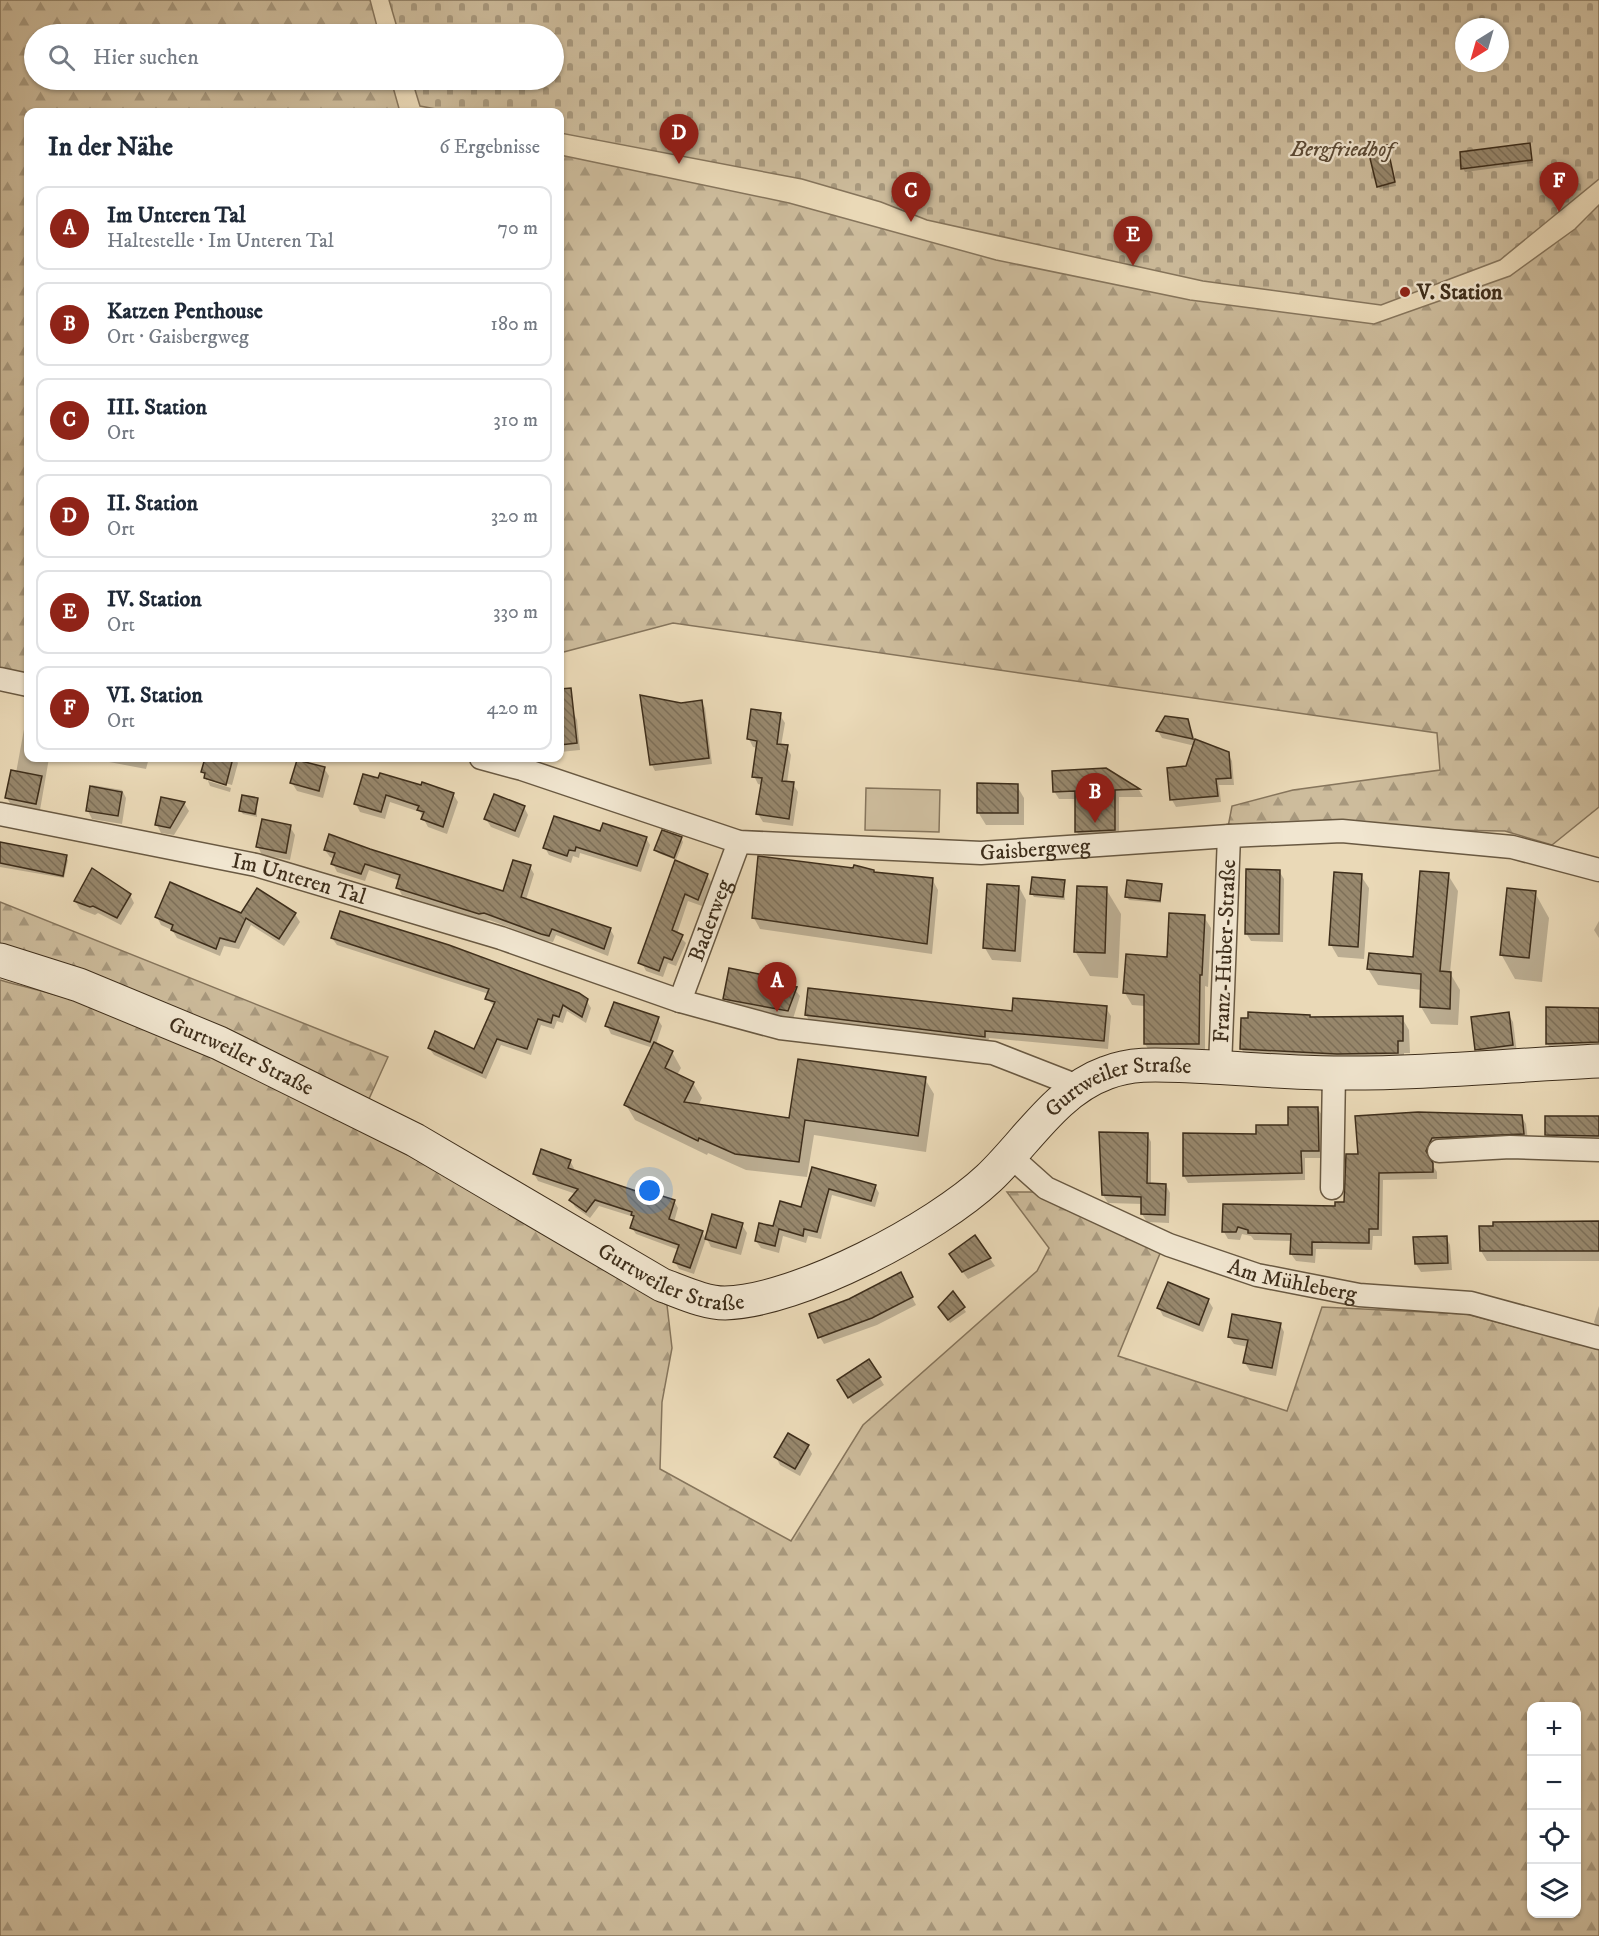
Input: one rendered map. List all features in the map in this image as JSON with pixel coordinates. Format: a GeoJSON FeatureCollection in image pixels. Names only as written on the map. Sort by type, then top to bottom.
{"type":"FeatureCollection","features":[{"type":"Feature","properties":{"kind":"main road","name":"Gurtweiler Straße"},"geometry":{"type":"LineString","coordinates":[[0,960],[79,985],[219,1043],[415,1140],[662,1285],[704,1300],[723,1303],[749,1301],[811,1281],[876,1252],[942,1215],[968,1197],[1044,1118],[1080,1087],[1105,1073],[1138,1064],[1334,1073],[1599,1061]]}},
{"type":"Feature","properties":{"kind":"street"},"geometry":{"type":"LineString","coordinates":[[0,679],[24,684]]}},
{"type":"Feature","properties":{"kind":"street","name":"Gaisbergweg"},"geometry":{"type":"LineString","coordinates":[[496,762],[739,842],[981,853],[1229,836],[1342,831],[1512,847],[1599,870]]}},
{"type":"Feature","properties":{"kind":"street","name":"Im Unteren Tal"},"geometry":{"type":"LineString","coordinates":[[0,814],[256,865],[501,938],[680,1001],[780,1028],[993,1053],[1080,1087]]}},
{"type":"Feature","properties":{"kind":"street","name":"Franz-Huber-Straße"},"geometry":{"type":"LineString","coordinates":[[1220,1067],[1229,836]]}},
{"type":"Feature","properties":{"kind":"street","name":"Baderweg"},"geometry":{"type":"LineString","coordinates":[[680,1001],[739,842]]}},
{"type":"Feature","properties":{"kind":"street"},"geometry":{"type":"LineString","coordinates":[[1332,1188],[1334,1073]]}},
{"type":"Feature","properties":{"kind":"street"},"geometry":{"type":"LineString","coordinates":[[1439,1150],[1510,1148],[1599,1150]]}},
{"type":"Feature","properties":{"kind":"street","name":"Am Mühleberg"},"geometry":{"type":"LineString","coordinates":[[1009,1155],[1046,1188],[1169,1245],[1257,1275],[1359,1295],[1471,1303],[1599,1338]]}},
{"type":"Feature","properties":{"kind":"green space"},"geometry":{"type":"Polygon","coordinates":[[[0,0],[370,0],[376,24],[24,24],[24,90],[394,90],[399,108],[24,108],[24,674],[0,668],[0,0]]]}},
{"type":"Feature","properties":{"kind":"green space","name":"Bergfriedhof"},"geometry":{"type":"Polygon","coordinates":[[[389,0],[1599,0],[1599,179],[1500,260],[1381,305],[1203,281],[927,220],[881,202],[802,179],[564,134],[564,108],[431,108],[420,106],[415,90],[564,90],[564,24],[396,24],[389,0]]]}},
{"type":"Feature","properties":{"kind":"green space"},"geometry":{"type":"Polygon","coordinates":[[[564,156],[789,203],[996,260],[1190,300],[1374,324],[1510,276],[1575,229],[1599,205],[1599,807],[1552,845],[1505,831],[1228,827],[1232,806],[1293,790],[1440,770],[1437,733],[673,623],[564,652],[564,156]]]}},
{"type":"Feature","properties":{"kind":"green space"},"geometry":{"type":"Polygon","coordinates":[[[866,788],[940,790],[939,832],[865,830],[866,788]]]}},
{"type":"Feature","properties":{"kind":"green space"},"geometry":{"type":"Polygon","coordinates":[[[0,902],[388,1057],[368,1101],[0,949],[0,902]]]}},
{"type":"Feature","properties":{"kind":"green space"},"geometry":{"type":"Polygon","coordinates":[[[0,980],[83,1003],[160,1032],[309,1102],[382,1140],[667,1305],[672,1348],[662,1402],[660,1469],[791,1541],[863,1425],[1037,1271],[1049,1248],[1007,1192],[1038,1192],[1161,1251],[1118,1356],[1287,1411],[1322,1307],[1466,1314],[1599,1349],[1599,1936],[0,1936],[0,980]]]}},
{"type":"Feature","properties":{"kind":"building"},"geometry":{"type":"Polygon","coordinates":[[[1530,143],[1532,160],[1461,169],[1460,152],[1530,143]]]}},
{"type":"Feature","properties":{"kind":"building"},"geometry":{"type":"Polygon","coordinates":[[[1387,145],[1395,182],[1377,187],[1368,150],[1387,145]]]}},
{"type":"Feature","properties":{"kind":"building"},"geometry":{"type":"Polygon","coordinates":[[[571,688],[577,743],[564,745],[564,689],[571,688]]]}},
{"type":"Feature","properties":{"kind":"building"},"geometry":{"type":"Polygon","coordinates":[[[640,695],[681,703],[702,700],[709,758],[650,765],[640,695]]]}},
{"type":"Feature","properties":{"kind":"building"},"geometry":{"type":"Polygon","coordinates":[[[751,709],[781,713],[777,744],[788,745],[782,781],[794,782],[789,819],[756,814],[762,778],[752,777],[757,741],[747,739],[751,709]]]}},
{"type":"Feature","properties":{"kind":"building"},"geometry":{"type":"Polygon","coordinates":[[[1165,716],[1188,719],[1193,739],[1156,731],[1165,716]]]}},
{"type":"Feature","properties":{"kind":"building"},"geometry":{"type":"Polygon","coordinates":[[[1195,739],[1229,752],[1231,778],[1216,779],[1218,796],[1170,800],[1167,768],[1186,766],[1195,739]]]}},
{"type":"Feature","properties":{"kind":"building"},"geometry":{"type":"Polygon","coordinates":[[[204,762],[232,762],[226,785],[204,778],[205,773],[201,772],[204,762]]]}},
{"type":"Feature","properties":{"kind":"building"},"geometry":{"type":"Polygon","coordinates":[[[296,762],[325,767],[319,791],[290,783],[296,762]]]}},
{"type":"Feature","properties":{"kind":"building"},"geometry":{"type":"Polygon","coordinates":[[[1106,768],[1140,789],[1115,790],[1115,830],[1075,832],[1075,791],[1053,792],[1052,771],[1106,768]]]}},
{"type":"Feature","properties":{"kind":"building"},"geometry":{"type":"Polygon","coordinates":[[[11,770],[42,776],[36,804],[5,798],[11,770]]]}},
{"type":"Feature","properties":{"kind":"building"},"geometry":{"type":"Polygon","coordinates":[[[380,773],[421,785],[422,782],[454,793],[443,827],[421,819],[424,812],[417,810],[419,806],[386,795],[381,812],[354,804],[363,774],[378,778],[380,773]]]}},
{"type":"Feature","properties":{"kind":"building"},"geometry":{"type":"Polygon","coordinates":[[[977,783],[1018,784],[1018,813],[977,813],[977,783]]]}},
{"type":"Feature","properties":{"kind":"building"},"geometry":{"type":"Polygon","coordinates":[[[90,786],[122,792],[118,816],[86,811],[90,786]]]}},
{"type":"Feature","properties":{"kind":"building"},"geometry":{"type":"Polygon","coordinates":[[[494,794],[525,806],[515,831],[484,819],[494,794]]]}},
{"type":"Feature","properties":{"kind":"building"},"geometry":{"type":"Polygon","coordinates":[[[242,795],[258,798],[255,814],[239,811],[242,795]]]}},
{"type":"Feature","properties":{"kind":"building"},"geometry":{"type":"Polygon","coordinates":[[[161,797],[185,802],[170,828],[155,825],[161,797]]]}},
{"type":"Feature","properties":{"kind":"building"},"geometry":{"type":"Polygon","coordinates":[[[554,816],[600,831],[603,823],[647,837],[637,866],[576,847],[575,851],[569,850],[567,856],[543,848],[554,816]]]}},
{"type":"Feature","properties":{"kind":"building"},"geometry":{"type":"Polygon","coordinates":[[[262,819],[291,825],[286,853],[256,847],[262,819]]]}},
{"type":"Feature","properties":{"kind":"building"},"geometry":{"type":"Polygon","coordinates":[[[662,830],[682,837],[674,858],[654,850],[662,830]]]}},
{"type":"Feature","properties":{"kind":"building"},"geometry":{"type":"Polygon","coordinates":[[[329,834],[503,891],[513,860],[531,865],[521,897],[611,928],[604,949],[552,929],[549,936],[541,934],[484,913],[479,914],[396,888],[400,875],[365,864],[361,874],[331,864],[335,853],[324,850],[329,834]]]}},
{"type":"Feature","properties":{"kind":"building"},"geometry":{"type":"Polygon","coordinates":[[[0,842],[67,855],[63,876],[0,863],[0,842]]]}},
{"type":"Feature","properties":{"kind":"building"},"geometry":{"type":"Polygon","coordinates":[[[758,856],[853,868],[854,865],[874,870],[874,872],[933,878],[927,944],[752,918],[758,856]]]}},
{"type":"Feature","properties":{"kind":"building"},"geometry":{"type":"Polygon","coordinates":[[[675,860],[708,874],[698,900],[685,894],[672,930],[683,935],[672,960],[664,957],[659,971],[638,963],[675,860]]]}},
{"type":"Feature","properties":{"kind":"building"},"geometry":{"type":"Polygon","coordinates":[[[92,868],[131,894],[117,918],[93,906],[74,901],[92,868]]]}},
{"type":"Feature","properties":{"kind":"building"},"geometry":{"type":"Polygon","coordinates":[[[1246,869],[1280,870],[1279,934],[1245,934],[1246,869]]]}},
{"type":"Feature","properties":{"kind":"building"},"geometry":{"type":"Polygon","coordinates":[[[1420,871],[1449,873],[1440,971],[1451,972],[1450,1009],[1420,1007],[1421,974],[1367,969],[1369,953],[1413,957],[1420,871]]]}},
{"type":"Feature","properties":{"kind":"building"},"geometry":{"type":"Polygon","coordinates":[[[1334,872],[1362,874],[1358,947],[1329,945],[1334,872]]]}},
{"type":"Feature","properties":{"kind":"building"},"geometry":{"type":"Polygon","coordinates":[[[1032,877],[1065,880],[1063,897],[1030,894],[1032,877]]]}},
{"type":"Feature","properties":{"kind":"building"},"geometry":{"type":"Polygon","coordinates":[[[1127,880],[1162,884],[1160,901],[1125,897],[1127,880]]]}},
{"type":"Feature","properties":{"kind":"building"},"geometry":{"type":"Polygon","coordinates":[[[170,882],[241,913],[257,888],[296,913],[279,939],[246,918],[235,942],[220,938],[216,949],[171,930],[173,925],[155,917],[170,882]]]}},
{"type":"Feature","properties":{"kind":"building"},"geometry":{"type":"Polygon","coordinates":[[[987,884],[1019,886],[1015,951],[983,948],[987,884]]]}},
{"type":"Feature","properties":{"kind":"building"},"geometry":{"type":"Polygon","coordinates":[[[1077,886],[1107,887],[1105,953],[1074,952],[1077,886]]]}},
{"type":"Feature","properties":{"kind":"building"},"geometry":{"type":"Polygon","coordinates":[[[1507,888],[1536,891],[1529,958],[1500,955],[1507,888]]]}},
{"type":"Feature","properties":{"kind":"building"},"geometry":{"type":"Polygon","coordinates":[[[340,911],[449,945],[579,993],[588,999],[582,1017],[563,1005],[559,1017],[553,1015],[551,1023],[538,1019],[527,1049],[497,1039],[482,1073],[428,1048],[435,1031],[474,1049],[495,1002],[485,999],[489,989],[331,938],[340,911]]]}},
{"type":"Feature","properties":{"kind":"building"},"geometry":{"type":"Polygon","coordinates":[[[1169,913],[1205,915],[1202,975],[1200,975],[1199,1044],[1144,1044],[1144,995],[1123,993],[1126,954],[1167,957],[1169,913]]]}},
{"type":"Feature","properties":{"kind":"building"},"geometry":{"type":"Polygon","coordinates":[[[729,968],[789,980],[788,986],[797,987],[788,1011],[723,999],[729,968]]]}},
{"type":"Feature","properties":{"kind":"building"},"geometry":{"type":"Polygon","coordinates":[[[808,988],[1012,1011],[1013,998],[1107,1006],[1104,1041],[985,1031],[985,1037],[805,1015],[808,988]]]}},
{"type":"Feature","properties":{"kind":"building"},"geometry":{"type":"Polygon","coordinates":[[[614,1002],[659,1017],[650,1042],[605,1026],[614,1002]]]}},
{"type":"Feature","properties":{"kind":"building"},"geometry":{"type":"Polygon","coordinates":[[[1546,1007],[1599,1008],[1599,1042],[1546,1044],[1546,1007]]]}},
{"type":"Feature","properties":{"kind":"building"},"geometry":{"type":"Polygon","coordinates":[[[1248,1012],[1310,1015],[1310,1017],[1403,1016],[1403,1041],[1398,1041],[1398,1053],[1337,1054],[1240,1049],[1241,1018],[1248,1018],[1248,1012]]]}},
{"type":"Feature","properties":{"kind":"building"},"geometry":{"type":"Polygon","coordinates":[[[1509,1012],[1513,1045],[1475,1050],[1471,1017],[1509,1012]]]}},
{"type":"Feature","properties":{"kind":"building"},"geometry":{"type":"Polygon","coordinates":[[[654,1042],[673,1051],[665,1068],[694,1082],[684,1102],[789,1118],[798,1059],[926,1077],[918,1136],[805,1120],[799,1162],[735,1154],[699,1138],[698,1141],[624,1105],[654,1042]]]}},
{"type":"Feature","properties":{"kind":"building"},"geometry":{"type":"Polygon","coordinates":[[[1288,1107],[1318,1107],[1319,1151],[1301,1151],[1302,1173],[1183,1176],[1183,1133],[1256,1134],[1256,1125],[1288,1125],[1288,1107]]]}},
{"type":"Feature","properties":{"kind":"building"},"geometry":{"type":"Polygon","coordinates":[[[1418,1112],[1522,1115],[1524,1134],[1432,1138],[1426,1151],[1433,1163],[1433,1172],[1379,1173],[1378,1229],[1369,1229],[1369,1243],[1312,1242],[1312,1255],[1290,1254],[1291,1234],[1248,1233],[1248,1230],[1238,1227],[1236,1232],[1222,1232],[1223,1204],[1335,1206],[1335,1202],[1344,1202],[1346,1154],[1358,1154],[1355,1116],[1418,1112]]]}},
{"type":"Feature","properties":{"kind":"building"},"geometry":{"type":"Polygon","coordinates":[[[1545,1116],[1599,1116],[1599,1136],[1545,1135],[1545,1116]]]}},
{"type":"Feature","properties":{"kind":"building"},"geometry":{"type":"Polygon","coordinates":[[[1099,1132],[1148,1133],[1147,1183],[1166,1184],[1165,1215],[1141,1214],[1141,1197],[1102,1195],[1099,1132]]]}},
{"type":"Feature","properties":{"kind":"building"},"geometry":{"type":"Polygon","coordinates":[[[541,1149],[571,1160],[568,1168],[642,1193],[643,1190],[675,1200],[669,1219],[703,1231],[690,1268],[673,1262],[679,1245],[630,1228],[634,1216],[631,1215],[632,1212],[595,1200],[586,1212],[569,1200],[578,1189],[533,1174],[541,1149]]]}},
{"type":"Feature","properties":{"kind":"building"},"geometry":{"type":"Polygon","coordinates":[[[812,1167],[876,1185],[871,1201],[829,1189],[817,1232],[804,1229],[803,1236],[779,1229],[775,1246],[755,1241],[759,1223],[773,1226],[780,1201],[801,1207],[812,1167]]]}},
{"type":"Feature","properties":{"kind":"building"},"geometry":{"type":"Polygon","coordinates":[[[712,1214],[743,1223],[736,1248],[705,1239],[712,1214]]]}},
{"type":"Feature","properties":{"kind":"building"},"geometry":{"type":"Polygon","coordinates":[[[1599,1221],[1599,1251],[1480,1251],[1479,1226],[1493,1226],[1493,1222],[1599,1221]]]}},
{"type":"Feature","properties":{"kind":"building"},"geometry":{"type":"Polygon","coordinates":[[[975,1235],[991,1258],[962,1272],[949,1254],[975,1235]]]}},
{"type":"Feature","properties":{"kind":"building"},"geometry":{"type":"Polygon","coordinates":[[[1447,1236],[1448,1263],[1415,1264],[1413,1237],[1447,1236]]]}},
{"type":"Feature","properties":{"kind":"building"},"geometry":{"type":"Polygon","coordinates":[[[901,1272],[913,1297],[872,1318],[818,1338],[809,1314],[849,1299],[901,1272]]]}},
{"type":"Feature","properties":{"kind":"building"},"geometry":{"type":"Polygon","coordinates":[[[1168,1282],[1209,1299],[1199,1325],[1157,1308],[1168,1282]]]}},
{"type":"Feature","properties":{"kind":"building"},"geometry":{"type":"Polygon","coordinates":[[[953,1291],[965,1307],[948,1320],[938,1307],[953,1291]]]}},
{"type":"Feature","properties":{"kind":"building"},"geometry":{"type":"Polygon","coordinates":[[[1232,1314],[1281,1323],[1272,1368],[1243,1363],[1248,1340],[1228,1337],[1232,1314]]]}},
{"type":"Feature","properties":{"kind":"building"},"geometry":{"type":"Polygon","coordinates":[[[869,1359],[881,1377],[848,1398],[837,1380],[869,1359]]]}},
{"type":"Feature","properties":{"kind":"building"},"geometry":{"type":"Polygon","coordinates":[[[788,1433],[809,1445],[795,1469],[774,1457],[788,1433]]]}},
{"type":"Feature","properties":{"kind":"place","name":"II. Station"},"geometry":{"type":"Point","coordinates":[679,164]}},
{"type":"Feature","properties":{"kind":"place","name":"VI. Station"},"geometry":{"type":"Point","coordinates":[1559,212]}},
{"type":"Feature","properties":{"kind":"place","name":"III. Station"},"geometry":{"type":"Point","coordinates":[911,222]}},
{"type":"Feature","properties":{"kind":"place","name":"IV. Station"},"geometry":{"type":"Point","coordinates":[1133,266]}},
{"type":"Feature","properties":{"kind":"place","name":"V. Station"},"geometry":{"type":"Point","coordinates":[1405,292]}},
{"type":"Feature","properties":{"kind":"place","name":"Katzen Penthouse"},"geometry":{"type":"Point","coordinates":[1095,823]}},
{"type":"Feature","properties":{"kind":"place","name":"Im Unteren Tal"},"geometry":{"type":"Point","coordinates":[777,1012]}}]}
